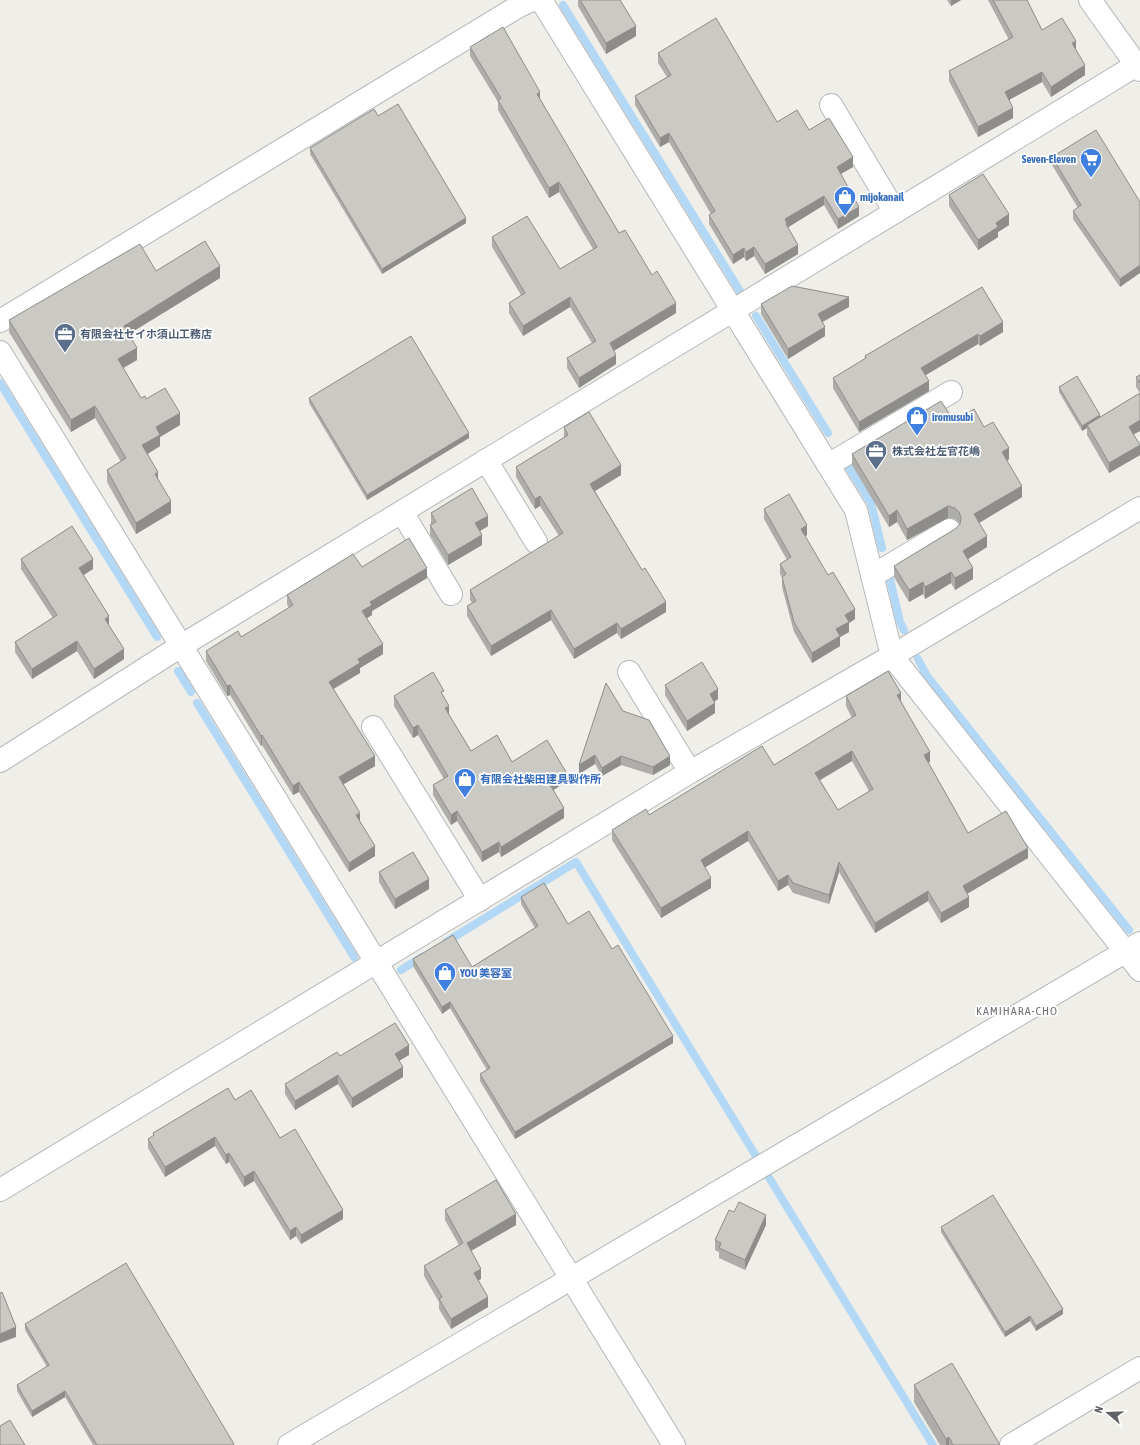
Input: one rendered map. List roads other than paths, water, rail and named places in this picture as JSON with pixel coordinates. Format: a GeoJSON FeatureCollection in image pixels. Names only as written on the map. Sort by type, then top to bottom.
{"type":"FeatureCollection","features":[{"type":"Feature","properties":{"kind":"street"},"geometry":{"type":"LineString","coordinates":[[0,321],[512,10],[532,0]]}},
{"type":"Feature","properties":{"kind":"street"},"geometry":{"type":"LineString","coordinates":[[541,0],[856,510],[892,656],[1133,947],[1140,970]]}},
{"type":"Feature","properties":{"kind":"street"},"geometry":{"type":"LineString","coordinates":[[0,761],[181,646],[486,460],[894,212],[1139,67],[1090,0]]}},
{"type":"Feature","properties":{"kind":"street"},"geometry":{"type":"LineString","coordinates":[[831,106],[894,212]]}},
{"type":"Feature","properties":{"kind":"street"},"geometry":{"type":"LineString","coordinates":[[0,352],[674,1445]]}},
{"type":"Feature","properties":{"kind":"street"},"geometry":{"type":"LineString","coordinates":[[828,465],[951,392]]}},
{"type":"Feature","properties":{"kind":"street"},"geometry":{"type":"LineString","coordinates":[[486,460],[536,542]]}},
{"type":"Feature","properties":{"kind":"street"},"geometry":{"type":"LineString","coordinates":[[0,1190],[690,772],[892,656],[1140,508]]}},
{"type":"Feature","properties":{"kind":"street"},"geometry":{"type":"LineString","coordinates":[[402,512],[451,594]]}},
{"type":"Feature","properties":{"kind":"street"},"geometry":{"type":"LineString","coordinates":[[872,576],[949,530]]}},
{"type":"Feature","properties":{"kind":"street"},"geometry":{"type":"LineString","coordinates":[[629,672],[690,772]]}},
{"type":"Feature","properties":{"kind":"street"},"geometry":{"type":"LineString","coordinates":[[373,726],[480,900]]}},
{"type":"Feature","properties":{"kind":"street"},"geometry":{"type":"LineString","coordinates":[[289,1445],[1133,947]]}},
{"type":"Feature","properties":{"kind":"street"},"geometry":{"type":"LineString","coordinates":[[1011,1445],[1140,1368]]}},
{"type":"Feature","properties":{"kind":"waterway"},"geometry":{"type":"LineString","coordinates":[[563,5],[740,291]]}},
{"type":"Feature","properties":{"kind":"waterway"},"geometry":{"type":"LineString","coordinates":[[756,316],[828,433]]}},
{"type":"Feature","properties":{"kind":"waterway"},"geometry":{"type":"LineString","coordinates":[[0,383],[157,637]]}},
{"type":"Feature","properties":{"kind":"waterway"},"geometry":{"type":"LineString","coordinates":[[846,463],[871,503],[882,548]]}},
{"type":"Feature","properties":{"kind":"waterway"},"geometry":{"type":"LineString","coordinates":[[889,575],[900,622],[904,630]]}},
{"type":"Feature","properties":{"kind":"waterway"},"geometry":{"type":"LineString","coordinates":[[918,659],[927,676],[1129,930]]}},
{"type":"Feature","properties":{"kind":"waterway"},"geometry":{"type":"LineString","coordinates":[[178,671],[191,692]]}},
{"type":"Feature","properties":{"kind":"waterway"},"geometry":{"type":"LineString","coordinates":[[197,703],[354,957]]}},
{"type":"Feature","properties":{"kind":"waterway"},"geometry":{"type":"LineString","coordinates":[[446,942],[576,862],[756,1156]]}},
{"type":"Feature","properties":{"kind":"waterway"},"geometry":{"type":"LineString","coordinates":[[401,970],[422,957]]}},
{"type":"Feature","properties":{"kind":"waterway"},"geometry":{"type":"LineString","coordinates":[[768,1176],[933,1445]]}},
{"type":"Feature","properties":{"kind":"place","name":"Seven-Eleven"},"geometry":{"type":"Point","coordinates":[1091,178]}},
{"type":"Feature","properties":{"kind":"place","name":"mijokanail"},"geometry":{"type":"Point","coordinates":[845,216]}},
{"type":"Feature","properties":{"kind":"place","name":"有限会社セイホ須山工務店"},"geometry":{"type":"Point","coordinates":[65,354]}},
{"type":"Feature","properties":{"kind":"place","name":"iromusubi"},"geometry":{"type":"Point","coordinates":[917,436]}},
{"type":"Feature","properties":{"kind":"place","name":"株式会社左官花嶋"},"geometry":{"type":"Point","coordinates":[876,470]}},
{"type":"Feature","properties":{"kind":"place","name":"有限会社柴田建具製作所"},"geometry":{"type":"Point","coordinates":[465,798]}},
{"type":"Feature","properties":{"kind":"place","name":"YOU 美容室"},"geometry":{"type":"Point","coordinates":[445,992]}},
{"type":"Feature","properties":{"kind":"district","name":"KAMIHARA-CHO"},"geometry":{"type":"Point","coordinates":[1017,1011]}}]}
